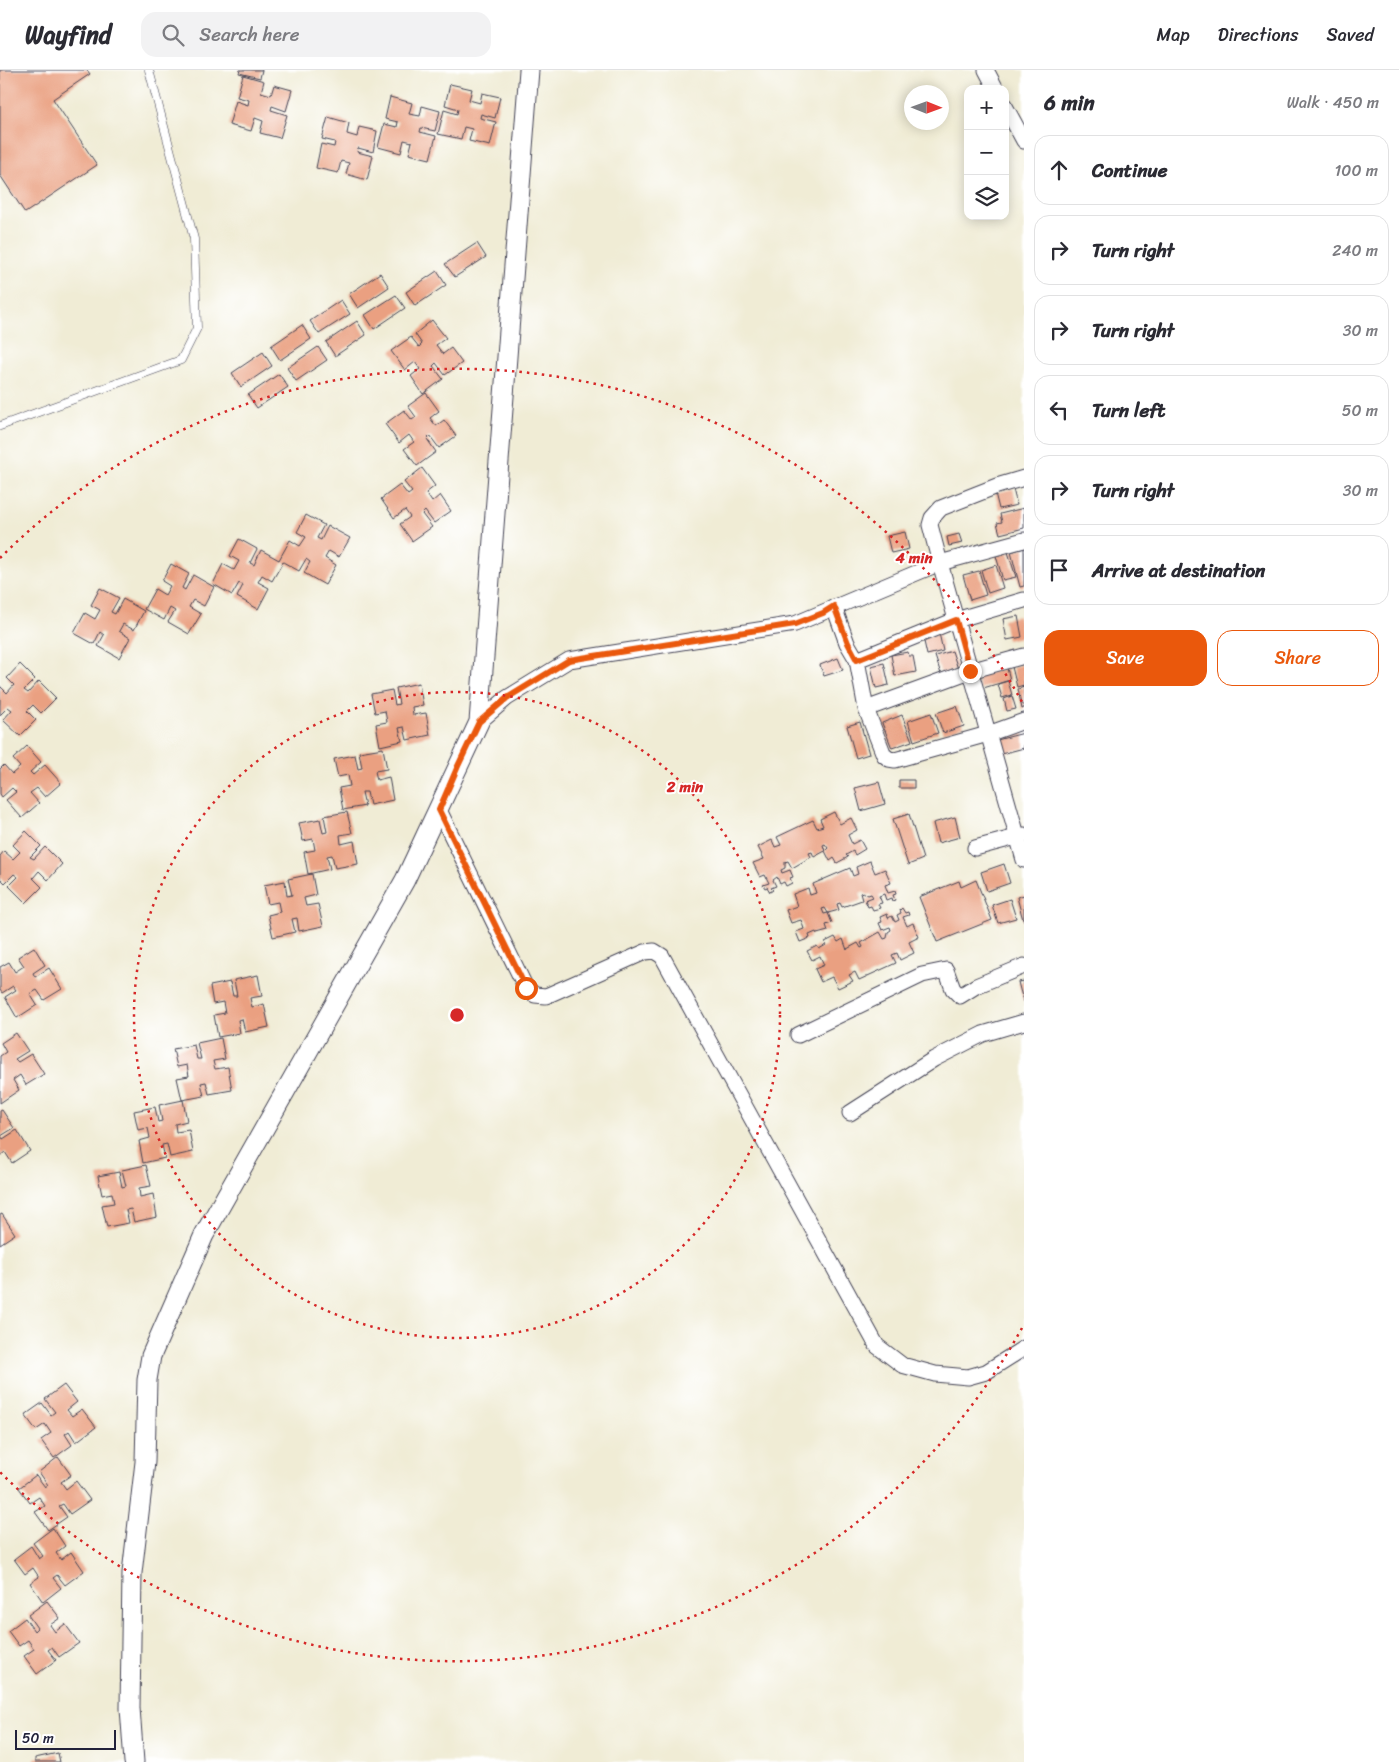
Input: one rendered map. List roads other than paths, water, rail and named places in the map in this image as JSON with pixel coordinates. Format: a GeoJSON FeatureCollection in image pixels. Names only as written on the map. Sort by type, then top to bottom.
{"type":"FeatureCollection","features":[{"type":"Feature","properties":{"kind":"street"},"geometry":{"type":"LineString","coordinates":[[134,1762],[130,1708],[132,1573],[145,1462],[147,1380],[151,1356],[204,1235],[404,880],[439,810],[479,722],[529,70]]}},
{"type":"Feature","properties":{"kind":"street"},"geometry":{"type":"LineString","coordinates":[[986,70],[994,85]]}},
{"type":"Feature","properties":{"kind":"street"},"geometry":{"type":"LineString","coordinates":[[1009,113],[1023,137]]}},
{"type":"Feature","properties":{"kind":"street"},"geometry":{"type":"LineString","coordinates":[[1024,478],[997,486],[941,508],[932,518],[930,525],[988,734],[1020,836],[1024,860]]}},
{"type":"Feature","properties":{"kind":"street"},"geometry":{"type":"LineString","coordinates":[[479,722],[507,698],[569,660],[795,624],[940,563],[1024,540]]}},
{"type":"Feature","properties":{"kind":"street"},"geometry":{"type":"LineString","coordinates":[[857,660],[956,620],[1024,600]]}},
{"type":"Feature","properties":{"kind":"street"},"geometry":{"type":"LineString","coordinates":[[834,606],[848,643],[857,660],[866,709],[884,755],[889,759],[896,760],[988,734],[1024,721]]}},
{"type":"Feature","properties":{"kind":"street"},"geometry":{"type":"LineString","coordinates":[[866,709],[970,671],[1024,656]]}},
{"type":"Feature","properties":{"kind":"street"},"geometry":{"type":"LineString","coordinates":[[439,810],[526,988],[535,995],[546,996],[646,952],[654,951],[662,956],[877,1346],[902,1365],[935,1374],[968,1377],[986,1372],[1024,1348]]}},
{"type":"Feature","properties":{"kind":"street"},"geometry":{"type":"LineString","coordinates":[[975,848],[1020,836]]}},
{"type":"Feature","properties":{"kind":"street"},"geometry":{"type":"LineString","coordinates":[[798,1035],[922,975],[946,970],[953,989],[960,996],[976,986],[1024,966]]}},
{"type":"Feature","properties":{"kind":"street"},"geometry":{"type":"LineString","coordinates":[[850,1113],[934,1059],[983,1034],[1024,1022]]}},
{"type":"Feature","properties":{"kind":"lane"},"geometry":{"type":"LineString","coordinates":[[0,426],[181,360],[196,328],[194,239],[149,70]]}}]}
